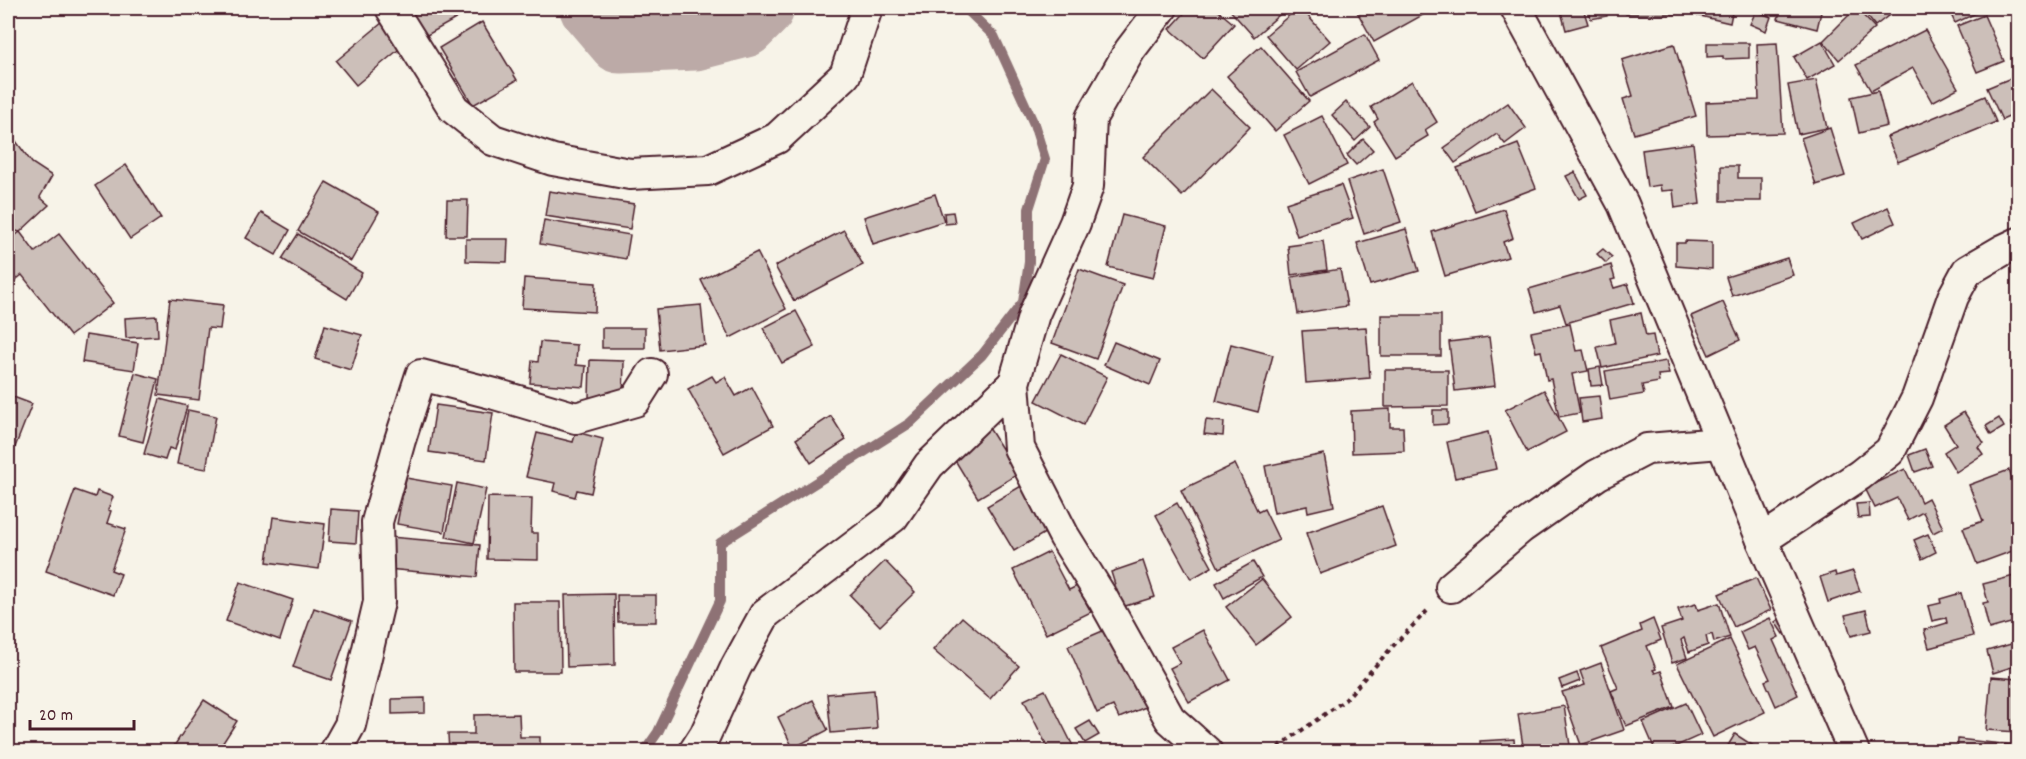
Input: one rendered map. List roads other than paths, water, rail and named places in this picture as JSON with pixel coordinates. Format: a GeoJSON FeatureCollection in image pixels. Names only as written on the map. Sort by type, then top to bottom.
{"type":"FeatureCollection","features":[{"type":"Feature","properties":{"kind":"street"},"geometry":{"type":"LineString","coordinates":[[391,8],[453,109],[493,140],[553,160],[630,174],[708,170],[777,138],[845,75],[867,8]]}},
{"type":"Feature","properties":{"kind":"street"},"geometry":{"type":"LineString","coordinates":[[1162,8],[1130,50],[1091,118],[1088,186],[1075,223],[1034,314],[1014,383],[1019,448],[1064,536],[1103,599],[1170,719],[1207,752]]}},
{"type":"Feature","properties":{"kind":"street"},"geometry":{"type":"LineString","coordinates":[[1516,8],[1623,204],[1762,540],[1854,752]]}},
{"type":"Feature","properties":{"kind":"street"},"geometry":{"type":"LineString","coordinates":[[1762,540],[1860,475],[1890,451],[1917,398],[1953,297],[1967,272],[2019,243]]}},
{"type":"Feature","properties":{"kind":"street"},"geometry":{"type":"LineString","coordinates":[[334,752],[350,725],[380,602],[377,522],[421,375],[576,418],[635,401],[652,374]]}},
{"type":"Feature","properties":{"kind":"street"},"geometry":{"type":"LineString","coordinates":[[703,746],[736,667],[765,614],[893,517],[929,465],[1014,383]]}},
{"type":"Feature","properties":{"kind":"street"},"geometry":{"type":"LineString","coordinates":[[1451,587],[1521,528],[1598,475],[1647,449],[1722,443]]}},
{"type":"Feature","properties":{"kind":"waterway"},"geometry":{"type":"LineString","coordinates":[[591,8],[620,42],[695,39],[745,26],[763,8]]}},
{"type":"Feature","properties":{"kind":"waterway"},"geometry":{"type":"LineString","coordinates":[[644,752],[658,732],[720,601],[720,543],[910,423],[982,355],[1023,302],[1029,262],[1029,209],[1045,159],[1034,124],[994,36],[965,8]]}}]}
